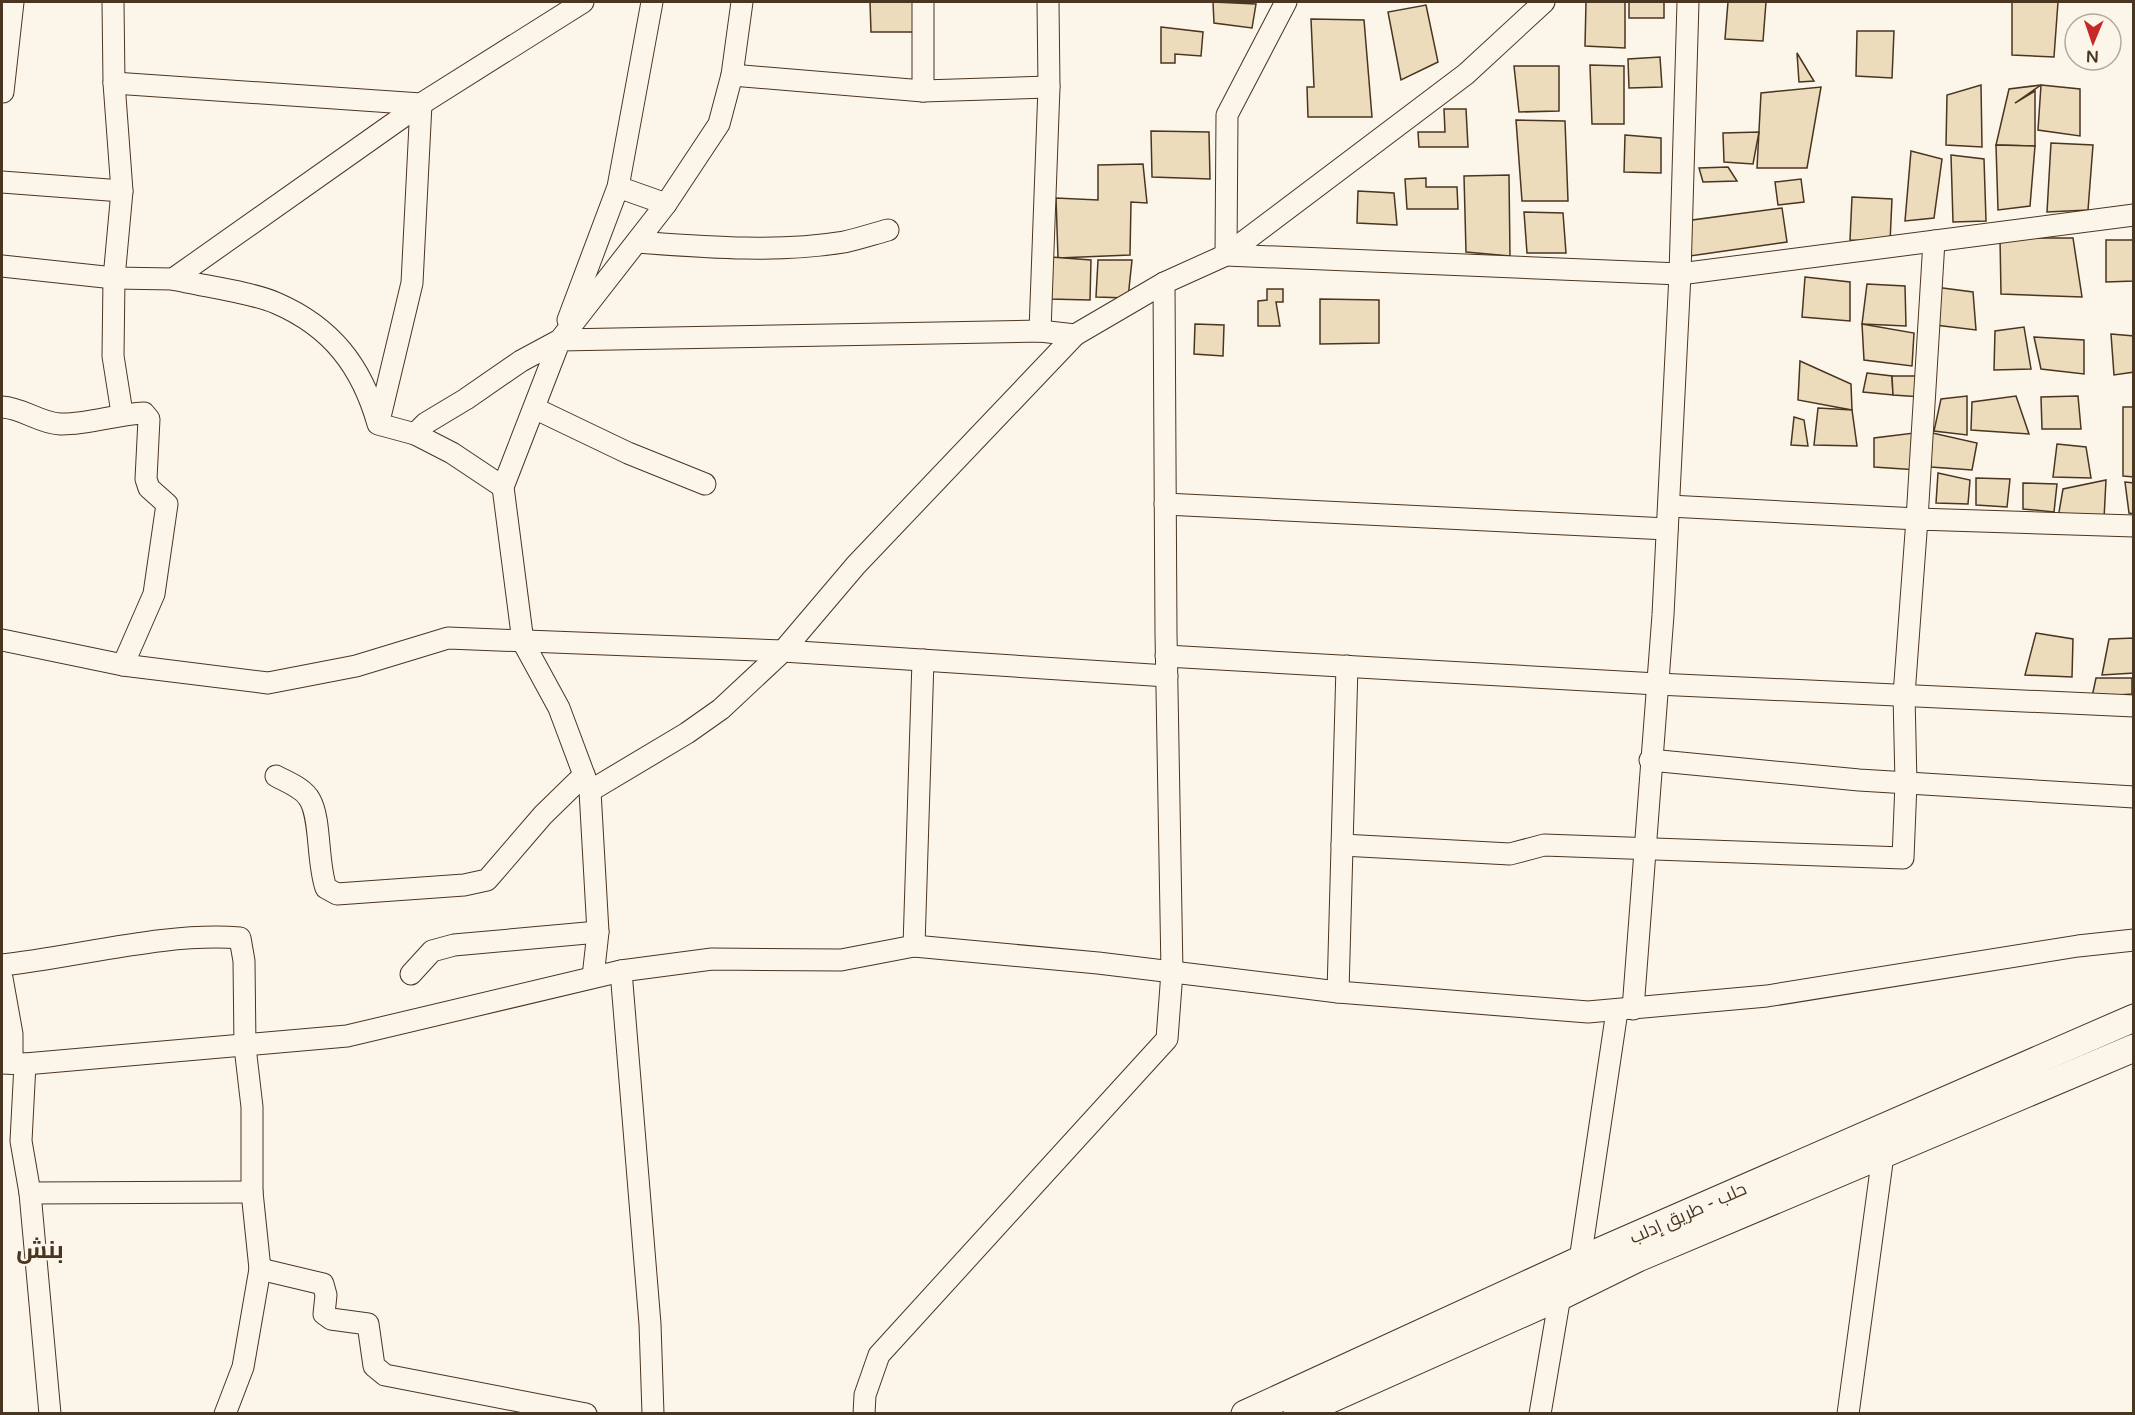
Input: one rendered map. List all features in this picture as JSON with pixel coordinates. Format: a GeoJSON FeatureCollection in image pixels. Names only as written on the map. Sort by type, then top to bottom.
{"type":"FeatureCollection","features":[{"type":"Feature","properties":{"kind":"main road","name":"حلب - طريق إدلب"},"geometry":{"type":"LineString","coordinates":[[1245,1413],[1572,1264],[2133,1018]]}},
{"type":"Feature","properties":{"kind":"main road","name":"حلب - طريق إدلب"},"geometry":{"type":"LineString","coordinates":[[1297,1413],[1560,1297],[1638,1258],[2133,1048]]}},
{"type":"Feature","properties":{"kind":"street"},"geometry":{"type":"LineString","coordinates":[[3,92],[13,2]]}},
{"type":"Feature","properties":{"kind":"street"},"geometry":{"type":"LineString","coordinates":[[112,2],[114,83],[122,191],[114,278],[112,356],[122,413]]}},
{"type":"Feature","properties":{"kind":"street"},"geometry":{"type":"LineString","coordinates":[[173,279],[421,104],[583,2]]}},
{"type":"Feature","properties":{"kind":"street"},"geometry":{"type":"LineString","coordinates":[[593,977],[598,932],[587,783],[559,708],[523,642],[502,487],[561,340],[618,187],[652,2]]}},
{"type":"Feature","properties":{"kind":"street"},"geometry":{"type":"LineString","coordinates":[[561,340],[666,204],[719,124],[732,75],[742,2]]}},
{"type":"Feature","properties":{"kind":"street"},"geometry":{"type":"LineString","coordinates":[[923,2],[923,90]]}},
{"type":"Feature","properties":{"kind":"street"},"geometry":{"type":"LineString","coordinates":[[1040,331],[1049,87],[1048,2]]}},
{"type":"Feature","properties":{"kind":"street"},"geometry":{"type":"LineString","coordinates":[[1226,255],[1227,115],[1286,2]]}},
{"type":"Feature","properties":{"kind":"street"},"geometry":{"type":"LineString","coordinates":[[276,776],[298,788],[310,799],[314,812],[320,870],[326,888],[337,894],[464,885],[487,880],[543,815],[587,783],[696,727],[721,709],[783,651],[856,565],[1075,334],[1164,284],[1226,255],[1466,74],[1544,2]]}},
{"type":"Feature","properties":{"kind":"street"},"geometry":{"type":"LineString","coordinates":[[1540,1413],[1560,1297],[1572,1264],[1625,1010],[1644,849],[1668,529],[1680,274],[1688,2]]}},
{"type":"Feature","properties":{"kind":"street"},"geometry":{"type":"LineString","coordinates":[[732,75],[923,90],[1049,87]]}},
{"type":"Feature","properties":{"kind":"street"},"geometry":{"type":"LineString","coordinates":[[114,83],[421,104]]}},
{"type":"Feature","properties":{"kind":"street"},"geometry":{"type":"LineString","coordinates":[[378,424],[412,283],[421,104]]}},
{"type":"Feature","properties":{"kind":"street"},"geometry":{"type":"LineString","coordinates":[[2,182],[122,191]]}},
{"type":"Feature","properties":{"kind":"street"},"geometry":{"type":"LineString","coordinates":[[618,187],[666,204]]}},
{"type":"Feature","properties":{"kind":"street"},"geometry":{"type":"LineString","coordinates":[[1226,255],[1680,274],[2133,215]]}},
{"type":"Feature","properties":{"kind":"street"},"geometry":{"type":"LineString","coordinates":[[637,242],[724,248],[777,247],[844,242],[888,230]]}},
{"type":"Feature","properties":{"kind":"street"},"geometry":{"type":"LineString","coordinates":[[1342,845],[1510,854],[1544,845],[1903,858],[1906,783],[1904,695],[1934,241]]}},
{"type":"Feature","properties":{"kind":"street"},"geometry":{"type":"LineString","coordinates":[[2,266],[114,278],[173,279],[275,302],[320,327],[341,348],[371,397],[378,424]]}},
{"type":"Feature","properties":{"kind":"street"},"geometry":{"type":"LineString","coordinates":[[864,1413],[865,1395],[879,1355],[1167,1039],[1172,972],[1166,666],[1164,284]]}},
{"type":"Feature","properties":{"kind":"street"},"geometry":{"type":"LineString","coordinates":[[415,434],[426,423],[466,399],[521,360],[561,340],[1040,331],[1075,334]]}},
{"type":"Feature","properties":{"kind":"street"},"geometry":{"type":"LineString","coordinates":[[2,407],[20,410],[47,422],[61,424],[122,413],[144,413],[149,418],[146,479],[149,488],[167,504],[154,594],[123,665]]}},
{"type":"Feature","properties":{"kind":"street"},"geometry":{"type":"LineString","coordinates":[[534,408],[628,453],[705,484]]}},
{"type":"Feature","properties":{"kind":"street"},"geometry":{"type":"LineString","coordinates":[[378,424],[415,434],[452,453],[502,487]]}},
{"type":"Feature","properties":{"kind":"street"},"geometry":{"type":"LineString","coordinates":[[1165,504],[1668,529]]}},
{"type":"Feature","properties":{"kind":"street"},"geometry":{"type":"LineString","coordinates":[[1669,506],[1917,519],[2133,526]]}},
{"type":"Feature","properties":{"kind":"street"},"geometry":{"type":"LineString","coordinates":[[2,640],[123,665],[268,683],[356,666],[448,638],[783,651],[923,660],[1166,666],[1347,666],[1657,684],[2133,706]]}},
{"type":"Feature","properties":{"kind":"street"},"geometry":{"type":"LineString","coordinates":[[914,946],[923,660]]}},
{"type":"Feature","properties":{"kind":"street"},"geometry":{"type":"LineString","coordinates":[[1338,992],[1347,666]]}},
{"type":"Feature","properties":{"kind":"street"},"geometry":{"type":"LineString","coordinates":[[1650,760],[1906,783],[2133,797]]}},
{"type":"Feature","properties":{"kind":"street"},"geometry":{"type":"LineString","coordinates":[[411,974],[432,951],[454,945],[598,932]]}},
{"type":"Feature","properties":{"kind":"street"},"geometry":{"type":"LineString","coordinates":[[2,965],[149,944],[224,937],[240,938],[244,961],[245,1047],[252,1107],[252,1192],[260,1269],[243,1367],[225,1413]]}},
{"type":"Feature","properties":{"kind":"street"},"geometry":{"type":"LineString","coordinates":[[13,1064],[245,1047],[347,1036],[621,971],[712,959],[841,960],[914,946],[1172,972],[1338,992],[1588,1012],[1767,996],[2078,945],[2133,940]]}},
{"type":"Feature","properties":{"kind":"street"},"geometry":{"type":"LineString","coordinates":[[621,971],[650,1324],[653,1413]]}},
{"type":"Feature","properties":{"kind":"street"},"geometry":{"type":"LineString","coordinates":[[2,978],[12,1034],[21,1141],[30,1193],[50,1413]]}},
{"type":"Feature","properties":{"kind":"street"},"geometry":{"type":"LineString","coordinates":[[1848,1413],[1883,1155]]}},
{"type":"Feature","properties":{"kind":"street"},"geometry":{"type":"LineString","coordinates":[[30,1193],[252,1192]]}},
{"type":"Feature","properties":{"kind":"street"},"geometry":{"type":"LineString","coordinates":[[260,1269],[323,1284],[326,1295],[324,1314],[331,1319],[368,1324],[374,1366],[385,1375],[586,1413]]}},
{"type":"Feature","properties":{"kind":"building"},"geometry":{"type":"Polygon","coordinates":[[[870,2],[913,2],[915,32],[871,32],[870,2]]]}},
{"type":"Feature","properties":{"kind":"building"},"geometry":{"type":"Polygon","coordinates":[[[1213,2],[1256,4],[1252,28],[1214,23],[1213,2]]]}},
{"type":"Feature","properties":{"kind":"building"},"geometry":{"type":"Polygon","coordinates":[[[1586,2],[1625,2],[1625,48],[1585,46],[1586,2]]]}},
{"type":"Feature","properties":{"kind":"building"},"geometry":{"type":"Polygon","coordinates":[[[1629,2],[1664,2],[1664,18],[1629,18],[1629,2]]]}},
{"type":"Feature","properties":{"kind":"building"},"geometry":{"type":"Polygon","coordinates":[[[1728,2],[1766,2],[1763,41],[1725,39],[1728,2]]]}},
{"type":"Feature","properties":{"kind":"building"},"geometry":{"type":"Polygon","coordinates":[[[2012,2],[2058,2],[2054,57],[2012,55],[2012,2]]]}},
{"type":"Feature","properties":{"kind":"building"},"geometry":{"type":"Polygon","coordinates":[[[1426,5],[1438,62],[1401,80],[1388,12],[1426,5]]]}},
{"type":"Feature","properties":{"kind":"building"},"geometry":{"type":"Polygon","coordinates":[[[1311,19],[1364,20],[1372,117],[1308,117],[1307,87],[1314,87],[1311,19]]]}},
{"type":"Feature","properties":{"kind":"building"},"geometry":{"type":"Polygon","coordinates":[[[1161,27],[1203,32],[1201,56],[1175,54],[1175,63],[1161,63],[1161,27]]]}},
{"type":"Feature","properties":{"kind":"building"},"geometry":{"type":"Polygon","coordinates":[[[1857,31],[1894,31],[1892,78],[1856,76],[1857,31]]]}},
{"type":"Feature","properties":{"kind":"building"},"geometry":{"type":"Polygon","coordinates":[[[1797,53],[1809,73],[1814,81],[1799,82],[1797,53]]]}},
{"type":"Feature","properties":{"kind":"building"},"geometry":{"type":"Polygon","coordinates":[[[1660,57],[1662,87],[1629,88],[1628,59],[1660,57]]]}},
{"type":"Feature","properties":{"kind":"building"},"geometry":{"type":"Polygon","coordinates":[[[1590,65],[1624,66],[1624,124],[1592,124],[1590,65]]]}},
{"type":"Feature","properties":{"kind":"building"},"geometry":{"type":"Polygon","coordinates":[[[1514,66],[1559,66],[1559,111],[1519,112],[1514,66]]]}},
{"type":"Feature","properties":{"kind":"building"},"geometry":{"type":"Polygon","coordinates":[[[1981,85],[1982,147],[1946,145],[1947,95],[1981,85]]]}},
{"type":"Feature","properties":{"kind":"building"},"geometry":{"type":"Polygon","coordinates":[[[2041,85],[2080,89],[2080,136],[2038,130],[2041,85]]]}},
{"type":"Feature","properties":{"kind":"building"},"geometry":{"type":"Polygon","coordinates":[[[2041,85],[2015,103],[2035,91],[2035,146],[1996,145],[2009,89],[2041,85]]]}},
{"type":"Feature","properties":{"kind":"building"},"geometry":{"type":"Polygon","coordinates":[[[1821,87],[1807,168],[1757,168],[1761,93],[1821,87]]]}},
{"type":"Feature","properties":{"kind":"building"},"geometry":{"type":"Polygon","coordinates":[[[1444,109],[1466,109],[1468,147],[1419,147],[1418,132],[1445,132],[1444,109]]]}},
{"type":"Feature","properties":{"kind":"building"},"geometry":{"type":"Polygon","coordinates":[[[1516,120],[1565,121],[1568,201],[1522,201],[1516,120]]]}},
{"type":"Feature","properties":{"kind":"building"},"geometry":{"type":"Polygon","coordinates":[[[1151,131],[1209,132],[1210,179],[1152,177],[1151,131]]]}},
{"type":"Feature","properties":{"kind":"building"},"geometry":{"type":"Polygon","coordinates":[[[1759,132],[1753,164],[1724,162],[1723,133],[1759,132]]]}},
{"type":"Feature","properties":{"kind":"building"},"geometry":{"type":"Polygon","coordinates":[[[1625,135],[1661,138],[1661,173],[1624,172],[1625,135]]]}},
{"type":"Feature","properties":{"kind":"building"},"geometry":{"type":"Polygon","coordinates":[[[2051,143],[2093,145],[2088,210],[2047,212],[2051,143]]]}},
{"type":"Feature","properties":{"kind":"building"},"geometry":{"type":"Polygon","coordinates":[[[1996,145],[2035,146],[2030,206],[1998,210],[1996,145]]]}},
{"type":"Feature","properties":{"kind":"building"},"geometry":{"type":"Polygon","coordinates":[[[1911,151],[1942,159],[1934,218],[1905,221],[1911,151]]]}},
{"type":"Feature","properties":{"kind":"building"},"geometry":{"type":"Polygon","coordinates":[[[1951,155],[1984,159],[1986,221],[1953,222],[1951,155]]]}},
{"type":"Feature","properties":{"kind":"building"},"geometry":{"type":"Polygon","coordinates":[[[1143,164],[1147,203],[1131,202],[1130,255],[1058,258],[1056,198],[1098,200],[1098,165],[1143,164]]]}},
{"type":"Feature","properties":{"kind":"building"},"geometry":{"type":"Polygon","coordinates":[[[1728,167],[1737,181],[1703,182],[1699,168],[1728,167]]]}},
{"type":"Feature","properties":{"kind":"building"},"geometry":{"type":"Polygon","coordinates":[[[1509,175],[1510,256],[1466,252],[1464,176],[1509,175]]]}},
{"type":"Feature","properties":{"kind":"building"},"geometry":{"type":"Polygon","coordinates":[[[1426,178],[1426,187],[1457,187],[1458,209],[1407,209],[1405,179],[1426,178]]]}},
{"type":"Feature","properties":{"kind":"building"},"geometry":{"type":"Polygon","coordinates":[[[1801,179],[1804,202],[1778,205],[1775,182],[1801,179]]]}},
{"type":"Feature","properties":{"kind":"building"},"geometry":{"type":"Polygon","coordinates":[[[1358,191],[1394,193],[1397,225],[1357,223],[1358,191]]]}},
{"type":"Feature","properties":{"kind":"building"},"geometry":{"type":"Polygon","coordinates":[[[1852,197],[1892,199],[1890,242],[1850,240],[1852,197]]]}},
{"type":"Feature","properties":{"kind":"building"},"geometry":{"type":"Polygon","coordinates":[[[1782,208],[1787,242],[1690,256],[1685,221],[1782,208]]]}},
{"type":"Feature","properties":{"kind":"building"},"geometry":{"type":"Polygon","coordinates":[[[1524,212],[1563,213],[1566,253],[1527,253],[1524,212]]]}},
{"type":"Feature","properties":{"kind":"building"},"geometry":{"type":"Polygon","coordinates":[[[2000,238],[2073,238],[2082,297],[2001,294],[2000,238]]]}},
{"type":"Feature","properties":{"kind":"building"},"geometry":{"type":"Polygon","coordinates":[[[2106,240],[2134,240],[2134,281],[2106,282],[2106,240]]]}},
{"type":"Feature","properties":{"kind":"building"},"geometry":{"type":"Polygon","coordinates":[[[1051,257],[1091,260],[1090,300],[1049,299],[1051,257]]]}},
{"type":"Feature","properties":{"kind":"building"},"geometry":{"type":"Polygon","coordinates":[[[1098,260],[1132,260],[1128,298],[1096,297],[1098,260]]]}},
{"type":"Feature","properties":{"kind":"building"},"geometry":{"type":"Polygon","coordinates":[[[1805,277],[1850,282],[1850,321],[1802,317],[1805,277]]]}},
{"type":"Feature","properties":{"kind":"building"},"geometry":{"type":"Polygon","coordinates":[[[1867,284],[1905,286],[1906,326],[1862,324],[1867,284]]]}},
{"type":"Feature","properties":{"kind":"building"},"geometry":{"type":"Polygon","coordinates":[[[1935,287],[1973,292],[1976,330],[1935,325],[1935,287]]]}},
{"type":"Feature","properties":{"kind":"building"},"geometry":{"type":"Polygon","coordinates":[[[1267,289],[1283,289],[1283,302],[1276,302],[1280,326],[1258,326],[1258,301],[1267,300],[1267,289]]]}},
{"type":"Feature","properties":{"kind":"building"},"geometry":{"type":"Polygon","coordinates":[[[1320,299],[1379,300],[1379,343],[1320,344],[1320,299]]]}},
{"type":"Feature","properties":{"kind":"building"},"geometry":{"type":"Polygon","coordinates":[[[1195,324],[1224,325],[1223,356],[1194,354],[1195,324]]]}},
{"type":"Feature","properties":{"kind":"building"},"geometry":{"type":"Polygon","coordinates":[[[1862,324],[1914,333],[1912,366],[1864,360],[1862,324]]]}},
{"type":"Feature","properties":{"kind":"building"},"geometry":{"type":"Polygon","coordinates":[[[2024,327],[2031,369],[1994,370],[1995,331],[2024,327]]]}},
{"type":"Feature","properties":{"kind":"building"},"geometry":{"type":"Polygon","coordinates":[[[2111,334],[2134,336],[2134,372],[2114,375],[2111,334]]]}},
{"type":"Feature","properties":{"kind":"building"},"geometry":{"type":"Polygon","coordinates":[[[2034,337],[2084,340],[2084,374],[2041,369],[2034,337]]]}},
{"type":"Feature","properties":{"kind":"building"},"geometry":{"type":"Polygon","coordinates":[[[1800,361],[1851,384],[1852,410],[1798,400],[1800,361]]]}},
{"type":"Feature","properties":{"kind":"building"},"geometry":{"type":"Polygon","coordinates":[[[1867,373],[1892,376],[1893,395],[1863,392],[1867,373]]]}},
{"type":"Feature","properties":{"kind":"building"},"geometry":{"type":"Polygon","coordinates":[[[1892,376],[1922,376],[1922,397],[1893,395],[1892,376]]]}},
{"type":"Feature","properties":{"kind":"building"},"geometry":{"type":"Polygon","coordinates":[[[1967,396],[1967,435],[1934,431],[1941,399],[1967,396]]]}},
{"type":"Feature","properties":{"kind":"building"},"geometry":{"type":"Polygon","coordinates":[[[2016,396],[2029,434],[1971,430],[1972,402],[2016,396]]]}},
{"type":"Feature","properties":{"kind":"building"},"geometry":{"type":"Polygon","coordinates":[[[2078,396],[2081,429],[2042,429],[2041,397],[2078,396]]]}},
{"type":"Feature","properties":{"kind":"building"},"geometry":{"type":"Polygon","coordinates":[[[2123,407],[2134,407],[2134,477],[2123,476],[2123,407]]]}},
{"type":"Feature","properties":{"kind":"building"},"geometry":{"type":"Polygon","coordinates":[[[1818,408],[1852,410],[1857,446],[1814,445],[1818,408]]]}},
{"type":"Feature","properties":{"kind":"building"},"geometry":{"type":"Polygon","coordinates":[[[1794,417],[1804,420],[1808,446],[1791,445],[1794,417]]]}},
{"type":"Feature","properties":{"kind":"building"},"geometry":{"type":"Polygon","coordinates":[[[1922,432],[1918,470],[1874,467],[1874,438],[1922,432]]]}},
{"type":"Feature","properties":{"kind":"building"},"geometry":{"type":"Polygon","coordinates":[[[1928,432],[1977,443],[1972,470],[1931,467],[1928,432]]]}},
{"type":"Feature","properties":{"kind":"building"},"geometry":{"type":"Polygon","coordinates":[[[2057,444],[2086,447],[2091,478],[2053,477],[2057,444]]]}},
{"type":"Feature","properties":{"kind":"building"},"geometry":{"type":"Polygon","coordinates":[[[1938,473],[1970,480],[1968,504],[1936,503],[1938,473]]]}},
{"type":"Feature","properties":{"kind":"building"},"geometry":{"type":"Polygon","coordinates":[[[1976,478],[2010,479],[2007,507],[1976,505],[1976,478]]]}},
{"type":"Feature","properties":{"kind":"building"},"geometry":{"type":"Polygon","coordinates":[[[2106,480],[2104,519],[2058,518],[2063,489],[2106,480]]]}},
{"type":"Feature","properties":{"kind":"building"},"geometry":{"type":"Polygon","coordinates":[[[2125,482],[2134,483],[2134,514],[2129,513],[2125,482]]]}},
{"type":"Feature","properties":{"kind":"building"},"geometry":{"type":"Polygon","coordinates":[[[2023,483],[2057,484],[2054,512],[2023,509],[2023,483]]]}},
{"type":"Feature","properties":{"kind":"building"},"geometry":{"type":"Polygon","coordinates":[[[2036,633],[2073,639],[2072,677],[2025,675],[2036,633]]]}},
{"type":"Feature","properties":{"kind":"building"},"geometry":{"type":"Polygon","coordinates":[[[2134,638],[2134,673],[2102,675],[2109,639],[2134,638]]]}},
{"type":"Feature","properties":{"kind":"building"},"geometry":{"type":"Polygon","coordinates":[[[2096,678],[2132,678],[2132,694],[2092,697],[2096,678]]]}},
{"type":"Feature","properties":{"kind":"district","name":"بنش"},"geometry":{"type":"Point","coordinates":[40,1250]}}]}
